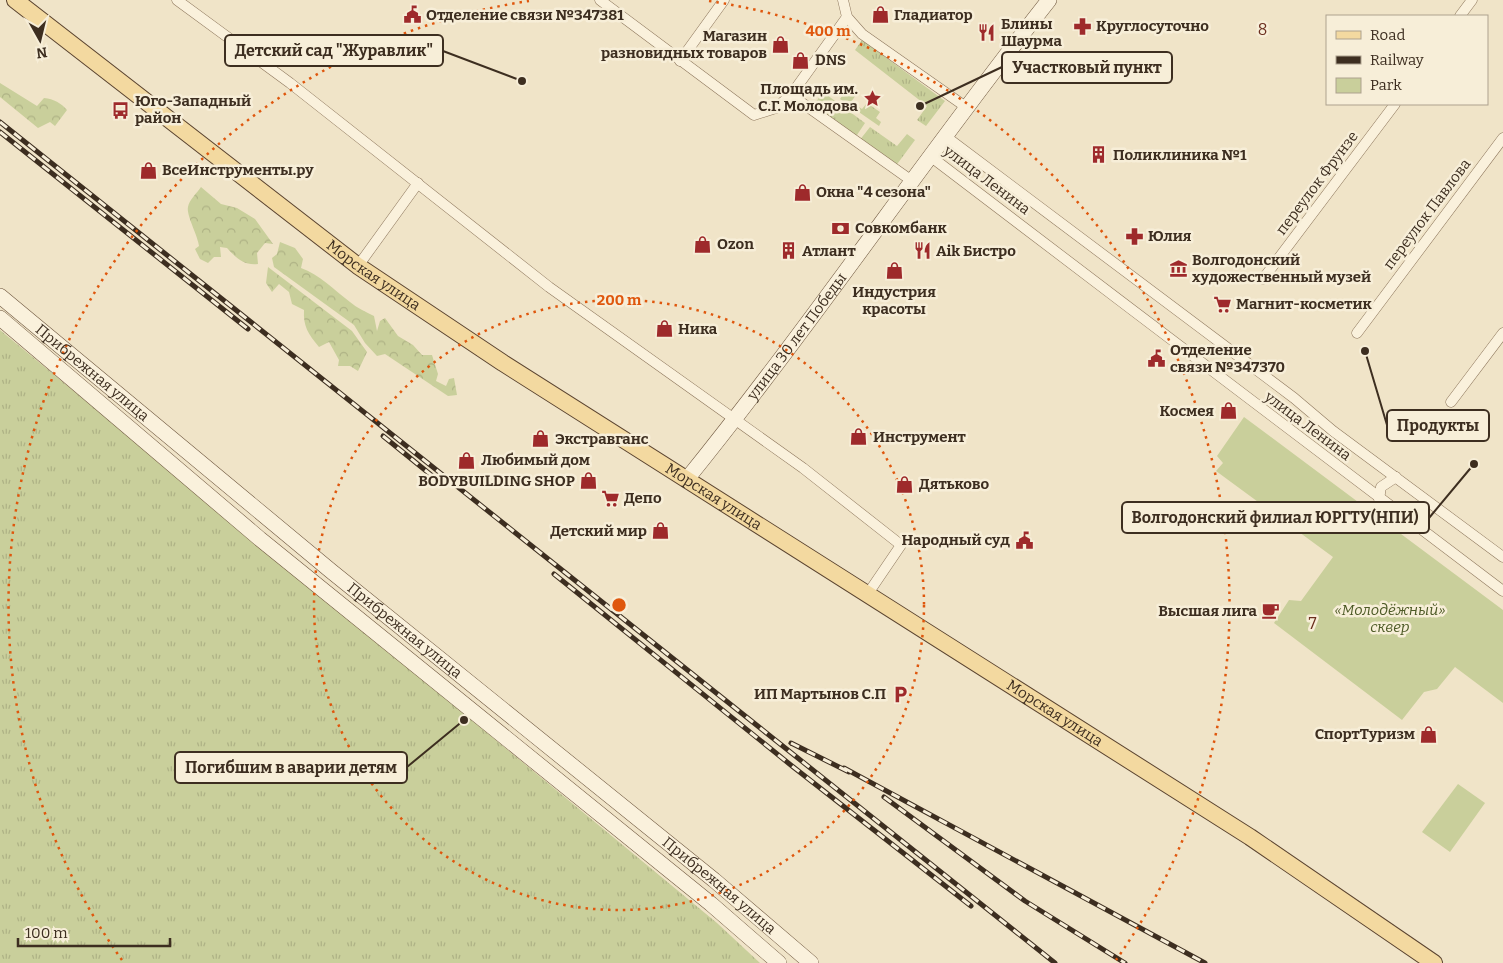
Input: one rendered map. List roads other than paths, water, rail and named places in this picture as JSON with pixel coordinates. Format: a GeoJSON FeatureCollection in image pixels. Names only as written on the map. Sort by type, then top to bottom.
{"type":"FeatureCollection","features":[{"type":"Feature","properties":{"kind":"main road","name":"Морская улица"},"geometry":{"type":"LineString","coordinates":[[15,0],[358,266],[503,363],[687,478],[866,595],[1257,842],[1343,903],[1434,963]]}},
{"type":"Feature","properties":{"kind":"main road","name":"улица 30 лет Победы"},"geometry":{"type":"LineString","coordinates":[[687,478],[734,420],[966,107],[1049,0]]}},
{"type":"Feature","properties":{"kind":"main road","name":"Прибрежная улица"},"geometry":{"type":"LineString","coordinates":[[0,296],[331,571],[714,880],[811,963]]}},
{"type":"Feature","properties":{"kind":"main road","name":"Прибрежная улица"},"geometry":{"type":"LineString","coordinates":[[0,318],[260,538],[711,904],[779,963]]}},
{"type":"Feature","properties":{"kind":"street"},"geometry":{"type":"LineString","coordinates":[[177,0],[259,60],[549,287],[803,468],[901,545],[866,595]]}},
{"type":"Feature","properties":{"kind":"street"},"geometry":{"type":"LineString","coordinates":[[600,0],[754,115],[776,108],[791,95],[847,18]]}},
{"type":"Feature","properties":{"kind":"street"},"geometry":{"type":"LineString","coordinates":[[680,61],[724,0]]}},
{"type":"Feature","properties":{"kind":"street"},"geometry":{"type":"LineString","coordinates":[[843,0],[847,18],[862,34],[966,107]]}},
{"type":"Feature","properties":{"kind":"street"},"geometry":{"type":"LineString","coordinates":[[1461,15],[1472,0]]}},
{"type":"Feature","properties":{"kind":"street"},"geometry":{"type":"LineString","coordinates":[[791,95],[912,181]]}},
{"type":"Feature","properties":{"kind":"street","name":"переулок Фрунзе"},"geometry":{"type":"LineString","coordinates":[[1264,279],[1394,105]]}},
{"type":"Feature","properties":{"kind":"street","name":"улица Ленина"},"geometry":{"type":"LineString","coordinates":[[945,136],[1294,398],[1333,431],[1503,557]]}},
{"type":"Feature","properties":{"kind":"street","name":"переулок Павлова"},"geometry":{"type":"LineString","coordinates":[[1358,333],[1503,138]]}},
{"type":"Feature","properties":{"kind":"street","name":"улица Ленина"},"geometry":{"type":"LineString","coordinates":[[930,156],[1379,499],[1503,591]]}},
{"type":"Feature","properties":{"kind":"street"},"geometry":{"type":"LineString","coordinates":[[358,266],[418,183]]}},
{"type":"Feature","properties":{"kind":"street"},"geometry":{"type":"LineString","coordinates":[[1451,402],[1503,332]]}},
{"type":"Feature","properties":{"kind":"street"},"geometry":{"type":"LineString","coordinates":[[1379,499],[1381,487],[1396,477]]}},
{"type":"Feature","properties":{"kind":"railway"},"geometry":{"type":"LineString","coordinates":[[0,122],[1055,963]]}},
{"type":"Feature","properties":{"kind":"railway"},"geometry":{"type":"LineString","coordinates":[[0,132],[248,329]]}},
{"type":"Feature","properties":{"kind":"railway"},"geometry":{"type":"LineString","coordinates":[[383,436],[441,483]]}},
{"type":"Feature","properties":{"kind":"railway"},"geometry":{"type":"LineString","coordinates":[[554,574],[792,766],[971,906]]}},
{"type":"Feature","properties":{"kind":"railway"},"geometry":{"type":"LineString","coordinates":[[791,743],[849,772]]}},
{"type":"Feature","properties":{"kind":"railway"},"geometry":{"type":"LineString","coordinates":[[844,768],[1205,963]]}},
{"type":"Feature","properties":{"kind":"railway"},"geometry":{"type":"LineString","coordinates":[[884,797],[1025,901],[1125,963]]}},
{"type":"Feature","properties":{"kind":"place","name":"Отделение связи №347381"},"geometry":{"type":"Point","coordinates":[412,15]}},
{"type":"Feature","properties":{"kind":"place","name":"Гладиатор"},"geometry":{"type":"Point","coordinates":[880,15]}},
{"type":"Feature","properties":{"kind":"place","name":"Круглосуточно"},"geometry":{"type":"Point","coordinates":[1082,26]}},
{"type":"Feature","properties":{"kind":"place","name":"Блины Шаурма"},"geometry":{"type":"Point","coordinates":[987,33]}},
{"type":"Feature","properties":{"kind":"place","name":"Магазин разновидных товаров"},"geometry":{"type":"Point","coordinates":[781,45]}},
{"type":"Feature","properties":{"kind":"place","name":"DNS"},"geometry":{"type":"Point","coordinates":[801,60]}},
{"type":"Feature","properties":{"kind":"place","name":"Детский сад \"Журавлик\""},"geometry":{"type":"Point","coordinates":[522,81]}},
{"type":"Feature","properties":{"kind":"place","name":"Площадь им. С.Г. Молодова"},"geometry":{"type":"Point","coordinates":[872,98]}},
{"type":"Feature","properties":{"kind":"place","name":"Участковый пункт"},"geometry":{"type":"Point","coordinates":[920,106]}},
{"type":"Feature","properties":{"kind":"place","name":"Юго-Западный район"},"geometry":{"type":"Point","coordinates":[121,110]}},
{"type":"Feature","properties":{"kind":"place","name":"Поликлиника №1"},"geometry":{"type":"Point","coordinates":[1099,155]}},
{"type":"Feature","properties":{"kind":"place","name":"ВсеИнструменты.ру"},"geometry":{"type":"Point","coordinates":[148,170]}},
{"type":"Feature","properties":{"kind":"place","name":"Окна \"4 сезона\""},"geometry":{"type":"Point","coordinates":[802,192]}},
{"type":"Feature","properties":{"kind":"place","name":"Совкомбанк"},"geometry":{"type":"Point","coordinates":[841,228]}},
{"type":"Feature","properties":{"kind":"place","name":"Юлия"},"geometry":{"type":"Point","coordinates":[1134,236]}},
{"type":"Feature","properties":{"kind":"place","name":"Ozon"},"geometry":{"type":"Point","coordinates":[703,244]}},
{"type":"Feature","properties":{"kind":"place","name":"Атлант"},"geometry":{"type":"Point","coordinates":[788,251]}},
{"type":"Feature","properties":{"kind":"place","name":"Aik Бистро"},"geometry":{"type":"Point","coordinates":[922,251]}},
{"type":"Feature","properties":{"kind":"place","name":"Волгодонский художественный музей"},"geometry":{"type":"Point","coordinates":[1178,269]}},
{"type":"Feature","properties":{"kind":"place","name":"Индустрия красоты"},"geometry":{"type":"Point","coordinates":[894,271]}},
{"type":"Feature","properties":{"kind":"place","name":"Магнит-косметик"},"geometry":{"type":"Point","coordinates":[1222,304]}},
{"type":"Feature","properties":{"kind":"place","name":"Ника"},"geometry":{"type":"Point","coordinates":[664,329]}},
{"type":"Feature","properties":{"kind":"place","name":"Продукты"},"geometry":{"type":"Point","coordinates":[1365,351]}},
{"type":"Feature","properties":{"kind":"place","name":"Отделение связи №347370"},"geometry":{"type":"Point","coordinates":[1156,359]}},
{"type":"Feature","properties":{"kind":"place","name":"Космея"},"geometry":{"type":"Point","coordinates":[1228,411]}},
{"type":"Feature","properties":{"kind":"place","name":"Инструмент"},"geometry":{"type":"Point","coordinates":[859,437]}},
{"type":"Feature","properties":{"kind":"place","name":"Экстравганс"},"geometry":{"type":"Point","coordinates":[541,439]}},
{"type":"Feature","properties":{"kind":"place","name":"Любимый дом"},"geometry":{"type":"Point","coordinates":[467,460]}},
{"type":"Feature","properties":{"kind":"place","name":"Волгодонский филиал ЮРГТУ(НПИ)"},"geometry":{"type":"Point","coordinates":[1474,464]}},
{"type":"Feature","properties":{"kind":"place","name":"BODYBUILDING SHOP"},"geometry":{"type":"Point","coordinates":[589,481]}},
{"type":"Feature","properties":{"kind":"place","name":"Дятьково"},"geometry":{"type":"Point","coordinates":[905,484]}},
{"type":"Feature","properties":{"kind":"place","name":"Депо"},"geometry":{"type":"Point","coordinates":[610,498]}},
{"type":"Feature","properties":{"kind":"place","name":"Детский мир"},"geometry":{"type":"Point","coordinates":[661,531]}},
{"type":"Feature","properties":{"kind":"place","name":"Народный суд"},"geometry":{"type":"Point","coordinates":[1024,540]}},
{"type":"Feature","properties":{"kind":"place","name":"Высшая лига"},"geometry":{"type":"Point","coordinates":[1271,611]}},
{"type":"Feature","properties":{"kind":"place","name":"ИП Мартынов С.П"},"geometry":{"type":"Point","coordinates":[900,694]}},
{"type":"Feature","properties":{"kind":"place","name":"Погибшим в аварии детям"},"geometry":{"type":"Point","coordinates":[464,720]}},
{"type":"Feature","properties":{"kind":"place","name":"СпортТуризм"},"geometry":{"type":"Point","coordinates":[1429,734]}},
{"type":"Feature","properties":{"kind":"district","name":"8"},"geometry":{"type":"Point","coordinates":[1263,29]}},
{"type":"Feature","properties":{"kind":"district","name":"7"},"geometry":{"type":"Point","coordinates":[1313,623]}},
{"type":"Feature","properties":{"kind":"park label","name":"«Молодёжный» сквер"},"geometry":{"type":"Point","coordinates":[1390,618]}}]}
